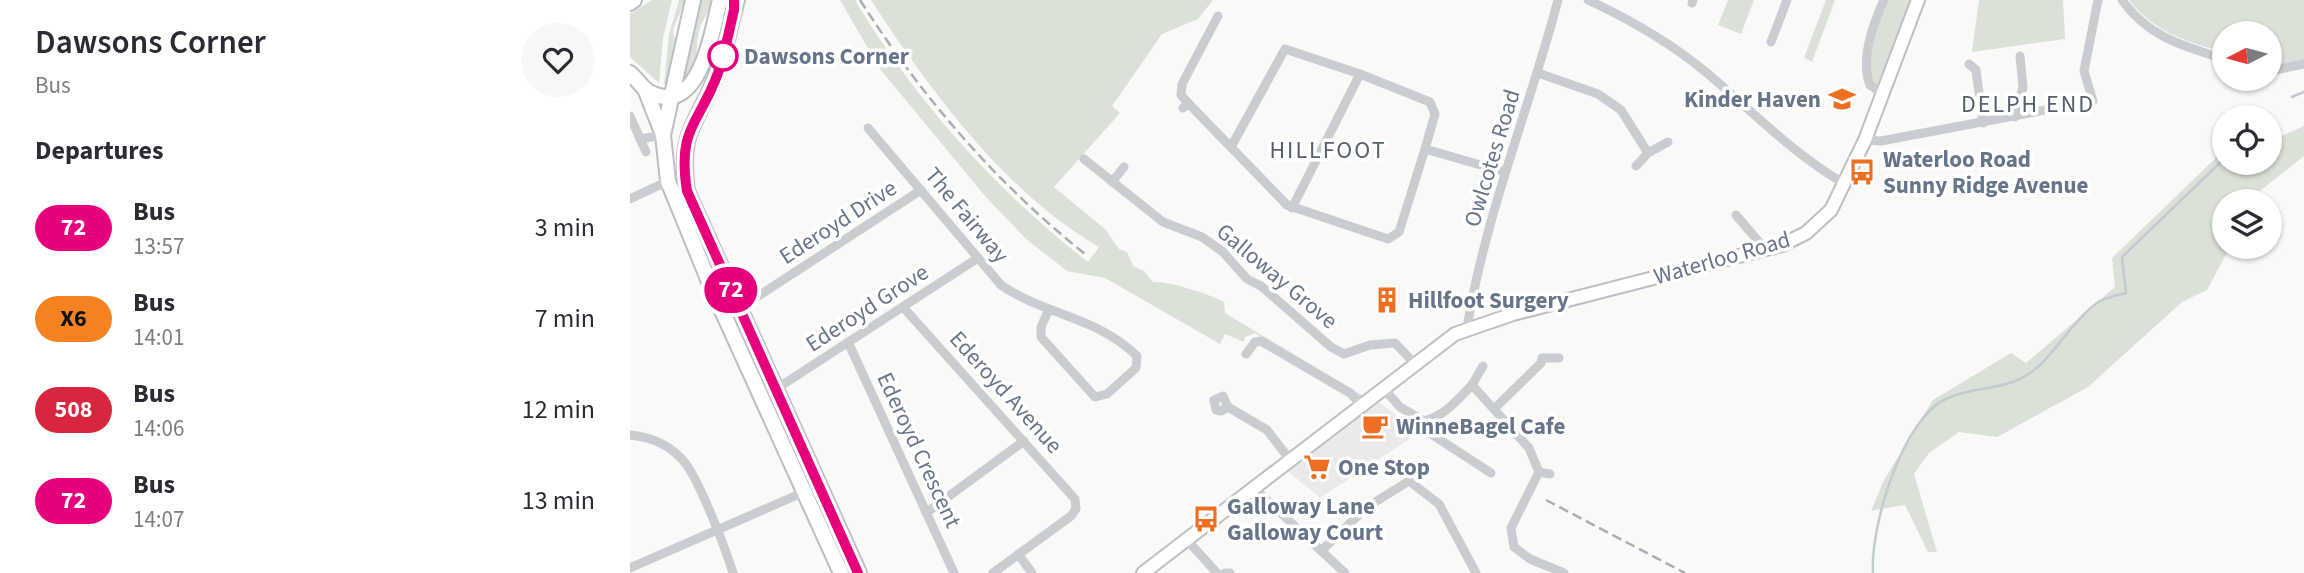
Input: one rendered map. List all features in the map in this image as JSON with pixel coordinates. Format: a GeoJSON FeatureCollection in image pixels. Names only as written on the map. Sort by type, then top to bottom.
{"type":"FeatureCollection","features":[{"type":"Feature","properties":{"kind":"highway"},"geometry":{"type":"LineString","coordinates":[[663,135],[692,0]]}},
{"type":"Feature","properties":{"kind":"highway"},"geometry":{"type":"LineString","coordinates":[[645,89],[656,94],[673,95],[689,88],[699,74],[720,0]]}},
{"type":"Feature","properties":{"kind":"highway"},"geometry":{"type":"LineString","coordinates":[[735,3],[718,74],[694,118],[684,152],[687,191],[859,573]]}},
{"type":"Feature","properties":{"kind":"highway"},"geometry":{"type":"LineString","coordinates":[[630,73],[645,89],[663,135],[668,181],[841,573]]}},
{"type":"Feature","properties":{"kind":"main road","name":"Waterloo Road"},"geometry":{"type":"LineString","coordinates":[[1143,573],[1363,407],[1415,364],[1467,328],[1765,249],[1796,238],[1817,224],[1831,211],[1865,140],[1918,0]]}},
{"type":"Feature","properties":{"kind":"street","name":"Owlcotes Road"},"geometry":{"type":"LineString","coordinates":[[1467,328],[1472,293],[1505,172],[1538,73],[1558,0]]}},
{"type":"Feature","properties":{"kind":"street"},"geometry":{"type":"LineString","coordinates":[[1588,0],[1613,11],[1704,71],[1815,167],[1845,184]]}},
{"type":"Feature","properties":{"kind":"street"},"geometry":{"type":"LineString","coordinates":[[1771,42],[1787,0]]}},
{"type":"Feature","properties":{"kind":"street"},"geometry":{"type":"LineString","coordinates":[[1883,94],[1870,85],[1867,68],[1873,29],[1884,0]]}},
{"type":"Feature","properties":{"kind":"street"},"geometry":{"type":"LineString","coordinates":[[1865,140],[1881,141],[2093,101],[2084,71],[2098,0]]}},
{"type":"Feature","properties":{"kind":"street"},"geometry":{"type":"LineString","coordinates":[[2122,0],[2143,26],[2160,37],[2212,56]]}},
{"type":"Feature","properties":{"kind":"street"},"geometry":{"type":"LineString","coordinates":[[1218,16],[1182,83],[1181,95],[1186,105],[1292,208],[1392,239],[1399,232],[1435,114],[1430,102],[1360,74],[1285,49],[1231,147]]}},
{"type":"Feature","properties":{"kind":"street"},"geometry":{"type":"LineString","coordinates":[[2015,117],[2023,87],[2020,56]]}},
{"type":"Feature","properties":{"kind":"street"},"geometry":{"type":"LineString","coordinates":[[1969,64],[1976,70],[1983,123]]}},
{"type":"Feature","properties":{"kind":"street"},"geometry":{"type":"LineString","coordinates":[[2282,69],[2304,64]]}},
{"type":"Feature","properties":{"kind":"street"},"geometry":{"type":"LineString","coordinates":[[1538,73],[1598,94],[1621,110],[1648,153]]}},
{"type":"Feature","properties":{"kind":"street"},"geometry":{"type":"LineString","coordinates":[[1292,208],[1360,74]]}},
{"type":"Feature","properties":{"kind":"street"},"geometry":{"type":"LineString","coordinates":[[630,116],[646,152]]}},
{"type":"Feature","properties":{"kind":"street","name":"The Fairway"},"geometry":{"type":"LineString","coordinates":[[868,128],[1001,285],[1020,298],[1049,309],[1112,334],[1137,356],[1136,368],[1107,394],[1095,397],[1041,337],[1041,327],[1049,309]]}},
{"type":"Feature","properties":{"kind":"street"},"geometry":{"type":"LineString","coordinates":[[640,139],[663,135]]}},
{"type":"Feature","properties":{"kind":"street"},"geometry":{"type":"LineString","coordinates":[[1636,166],[1648,153],[1668,142]]}},
{"type":"Feature","properties":{"kind":"street"},"geometry":{"type":"LineString","coordinates":[[1425,149],[1505,172]]}},
{"type":"Feature","properties":{"kind":"street","name":"Galloway Grove"},"geometry":{"type":"LineString","coordinates":[[1084,159],[1163,222],[1202,237],[1223,252],[1247,279],[1261,286],[1331,347],[1344,354],[1370,345],[1395,343],[1415,364]]}},
{"type":"Feature","properties":{"kind":"street"},"geometry":{"type":"LineString","coordinates":[[1112,182],[1124,167]]}},
{"type":"Feature","properties":{"kind":"street"},"geometry":{"type":"LineString","coordinates":[[630,199],[668,181]]}},
{"type":"Feature","properties":{"kind":"street","name":"Ederoyd Drive"},"geometry":{"type":"LineString","coordinates":[[740,309],[921,190]]}},
{"type":"Feature","properties":{"kind":"street"},"geometry":{"type":"LineString","coordinates":[[1736,215],[1765,249]]}},
{"type":"Feature","properties":{"kind":"street","name":"Ederoyd Grove"},"geometry":{"type":"LineString","coordinates":[[776,389],[978,258]]}},
{"type":"Feature","properties":{"kind":"street","name":"Ederoyd Avenue"},"geometry":{"type":"LineString","coordinates":[[903,307],[1073,494],[1076,504],[1071,516],[1018,555]]}},
{"type":"Feature","properties":{"kind":"street"},"geometry":{"type":"LineString","coordinates":[[1246,354],[1255,342],[1261,341],[1350,393],[1363,407]]}},
{"type":"Feature","properties":{"kind":"street","name":"Ederoyd Crescent"},"geometry":{"type":"LineString","coordinates":[[848,342],[954,573]]}},
{"type":"Feature","properties":{"kind":"street"},"geometry":{"type":"LineString","coordinates":[[1494,409],[1541,363],[1542,358],[1559,358]]}},
{"type":"Feature","properties":{"kind":"street"},"geometry":{"type":"LineString","coordinates":[[1424,421],[1442,414],[1472,385],[1483,366]]}},
{"type":"Feature","properties":{"kind":"street"},"geometry":{"type":"LineString","coordinates":[[1472,385],[1529,448],[1539,472],[1511,528],[1514,547],[1530,559],[1564,573]]}},
{"type":"Feature","properties":{"kind":"street"},"geometry":{"type":"LineString","coordinates":[[1385,390],[1400,407],[1424,421]]}},
{"type":"Feature","properties":{"kind":"street"},"geometry":{"type":"LineString","coordinates":[[1228,407],[1267,430],[1291,461]]}},
{"type":"Feature","properties":{"kind":"street"},"geometry":{"type":"LineString","coordinates":[[1424,421],[1425,430],[1491,473]]}},
{"type":"Feature","properties":{"kind":"street"},"geometry":{"type":"LineString","coordinates":[[630,435],[647,437],[666,446],[686,464],[733,573]]}},
{"type":"Feature","properties":{"kind":"street"},"geometry":{"type":"LineString","coordinates":[[926,513],[1024,441]]}},
{"type":"Feature","properties":{"kind":"street"},"geometry":{"type":"LineString","coordinates":[[1539,472],[1550,474]]}},
{"type":"Feature","properties":{"kind":"street"},"geometry":{"type":"LineString","coordinates":[[1321,551],[1367,507],[1409,481],[1439,505],[1476,573]]}},
{"type":"Feature","properties":{"kind":"street"},"geometry":{"type":"LineString","coordinates":[[1254,488],[1345,573]]}},
{"type":"Feature","properties":{"kind":"street"},"geometry":{"type":"LineString","coordinates":[[630,568],[804,492]]}},
{"type":"Feature","properties":{"kind":"street"},"geometry":{"type":"LineString","coordinates":[[1187,540],[1217,573]]}},
{"type":"Feature","properties":{"kind":"street"},"geometry":{"type":"LineString","coordinates":[[993,573],[1018,555],[1032,573]]}},
{"type":"Feature","properties":{"kind":"street"},"geometry":{"type":"LineString","coordinates":[[644,562],[647,573]]}},
{"type":"Feature","properties":{"kind":"shaded area"},"geometry":{"type":"Polygon","coordinates":[[[652,0],[672,0],[663,38],[659,83],[630,57],[630,14],[652,0]]]}},
{"type":"Feature","properties":{"kind":"shaded area"},"geometry":{"type":"Polygon","coordinates":[[[679,0],[685,0],[673,30],[675,40],[667,84],[664,84],[669,35],[679,0]]]}},
{"type":"Feature","properties":{"kind":"shaded area"},"geometry":{"type":"Polygon","coordinates":[[[700,0],[712,0],[699,32],[693,68],[683,80],[700,0]]]}},
{"type":"Feature","properties":{"kind":"shaded area"},"geometry":{"type":"Polygon","coordinates":[[[840,0],[855,0],[904,73],[960,142],[1054,235],[1088,262],[1099,247],[1065,225],[1001,169],[944,103],[871,0],[1213,0],[1198,19],[1162,34],[1112,106],[1120,113],[1054,187],[1105,229],[1119,249],[1127,252],[1133,266],[1144,271],[1153,282],[1189,289],[1224,302],[1225,313],[1365,397],[1361,400],[1255,333],[1245,337],[1244,342],[1225,334],[1220,344],[1105,278],[1067,271],[1026,239],[985,196],[880,69],[840,0]]]}},
{"type":"Feature","properties":{"kind":"shaded area"},"geometry":{"type":"Polygon","coordinates":[[[1728,0],[1754,0],[1741,34],[1718,25],[1728,0]]]}},
{"type":"Feature","properties":{"kind":"shaded area"},"geometry":{"type":"Polygon","coordinates":[[[1826,0],[1835,0],[1812,62],[1804,58],[1826,0]]]}},
{"type":"Feature","properties":{"kind":"shaded area"},"geometry":{"type":"Polygon","coordinates":[[[1887,0],[1910,0],[1877,86],[1872,79],[1870,57],[1887,0]]]}},
{"type":"Feature","properties":{"kind":"shaded area"},"geometry":{"type":"Polygon","coordinates":[[[1979,0],[2063,0],[2065,39],[1972,52],[1979,0]]]}},
{"type":"Feature","properties":{"kind":"shaded area"},"geometry":{"type":"Polygon","coordinates":[[[2129,0],[2304,0],[2304,63],[2282,67],[2282,21],[2212,21],[2212,48],[2184,40],[2160,28],[2129,0]]]}},
{"type":"Feature","properties":{"kind":"shaded area"},"geometry":{"type":"Polygon","coordinates":[[[2304,126],[2304,156],[2282,174],[2282,136],[2304,126]]]}},
{"type":"Feature","properties":{"kind":"shaded area"},"geometry":{"type":"Polygon","coordinates":[[[2212,162],[2212,175],[2280,175],[2263,189],[2212,189],[2212,259],[2224,259],[2207,290],[2182,302],[2088,387],[1997,437],[1959,432],[1929,453],[1914,474],[1937,552],[1928,552],[1905,505],[1871,511],[1884,480],[1933,400],[2011,353],[2026,363],[2115,287],[2112,258],[2212,162]]]}},
{"type":"Feature","properties":{"kind":"shaded area"},"geometry":{"type":"Polygon","coordinates":[[[1374,399],[1420,432],[1320,498],[1283,467],[1374,399]]]}},
{"type":"Feature","properties":{"kind":"waterway"},"geometry":{"type":"LineString","coordinates":[[2292,97],[2304,92]]}},
{"type":"Feature","properties":{"kind":"waterway"},"geometry":{"type":"LineString","coordinates":[[1873,573],[1877,529],[1892,476],[1916,427],[1931,409],[1948,398],[2008,384],[2031,373],[2092,306],[2126,293],[2122,257],[2212,171]]}},
{"type":"Feature","properties":{"kind":"railway"},"geometry":{"type":"LineString","coordinates":[[860,0],[909,70],[962,136],[1021,198],[1085,254]]}},
{"type":"Feature","properties":{"kind":"railway"},"geometry":{"type":"LineString","coordinates":[[1546,500],[1685,573]]}},
{"type":"Feature","properties":{"kind":"bus line","name":"72"},"geometry":{"type":"LineString","coordinates":[[734,0],[734,10],[718,74],[688,133],[684,152],[687,191],[858,573]]}},
{"type":"Feature","properties":{"kind":"place","name":"Dawsons Corner"},"geometry":{"type":"Point","coordinates":[723,56]}},
{"type":"Feature","properties":{"kind":"place","name":"Kinder Haven"},"geometry":{"type":"Point","coordinates":[1842,99]}},
{"type":"Feature","properties":{"kind":"place","name":"Waterloo Road Sunny Ridge Avenue"},"geometry":{"type":"Point","coordinates":[1862,172]}},
{"type":"Feature","properties":{"kind":"place","name":"Hillfoot Surgery"},"geometry":{"type":"Point","coordinates":[1387,300]}},
{"type":"Feature","properties":{"kind":"place","name":"WinneBagel Cafe"},"geometry":{"type":"Point","coordinates":[1375,426]}},
{"type":"Feature","properties":{"kind":"place","name":"One Stop"},"geometry":{"type":"Point","coordinates":[1317,467]}},
{"type":"Feature","properties":{"kind":"place","name":"Galloway Lane Galloway Court"},"geometry":{"type":"Point","coordinates":[1206,519]}},
{"type":"Feature","properties":{"kind":"district","name":"DELPH END"},"geometry":{"type":"Point","coordinates":[2028,104]}},
{"type":"Feature","properties":{"kind":"district","name":"HILLFOOT"},"geometry":{"type":"Point","coordinates":[1328,150]}}]}
